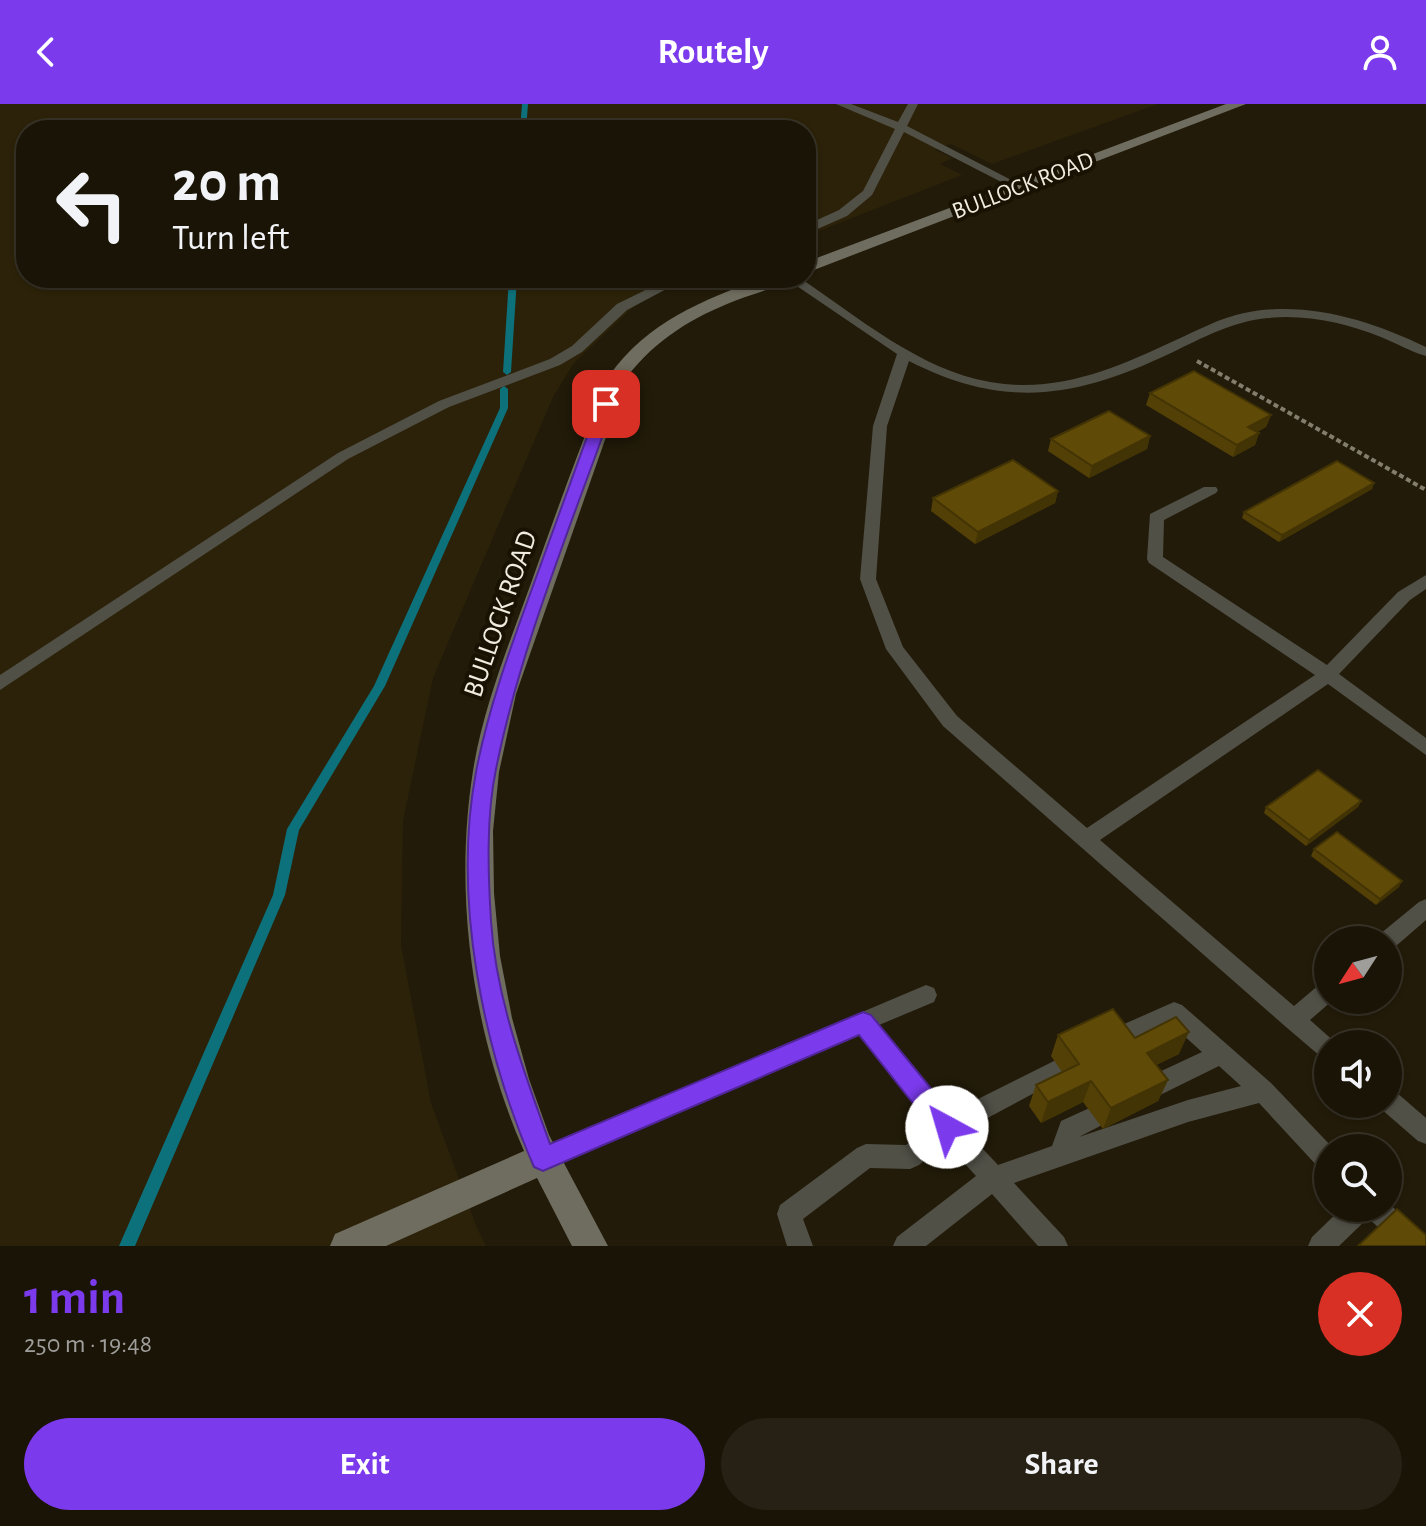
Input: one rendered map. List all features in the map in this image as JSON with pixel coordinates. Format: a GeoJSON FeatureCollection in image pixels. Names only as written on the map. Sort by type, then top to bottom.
{"type":"FeatureCollection","features":[{"type":"Feature","properties":{"kind":"street","name":"BULLOCK ROAD"},"geometry":{"type":"LineString","coordinates":[[816,264],[1239,104]]}},
{"type":"Feature","properties":{"kind":"street","name":"BULLOCK ROAD"},"geometry":{"type":"LineString","coordinates":[[591,1246],[543,1159],[499,1035],[480,923],[481,815],[486,771],[497,719],[516,657],[618,376],[642,345],[685,316],[754,288]]}},
{"type":"Feature","properties":{"kind":"street"},"geometry":{"type":"LineString","coordinates":[[347,1246],[543,1159]]}},
{"type":"Feature","properties":{"kind":"lane"},"geometry":{"type":"LineString","coordinates":[[841,104],[902,127],[1019,187]]}},
{"type":"Feature","properties":{"kind":"lane"},"geometry":{"type":"LineString","coordinates":[[816,225],[843,213],[868,193],[913,104]]}},
{"type":"Feature","properties":{"kind":"lane"},"geometry":{"type":"LineString","coordinates":[[0,684],[343,456],[444,404],[555,362],[577,349],[622,307],[661,288]]}},
{"type":"Feature","properties":{"kind":"lane"},"geometry":{"type":"LineString","coordinates":[[806,288],[905,352],[946,374],[987,386],[1028,391],[1069,389],[1102,380],[1217,326],[1244,317],[1280,313],[1325,316],[1366,326],[1426,352]]}},
{"type":"Feature","properties":{"kind":"lane"},"geometry":{"type":"LineString","coordinates":[[905,352],[880,426],[868,579],[895,649],[950,721],[1314,1037]]}},
{"type":"Feature","properties":{"kind":"lane"},"geometry":{"type":"LineString","coordinates":[[1210,490],[1156,518],[1155,559],[1328,675],[1426,748]]}},
{"type":"Feature","properties":{"kind":"lane"},"geometry":{"type":"LineString","coordinates":[[1086,839],[1328,675],[1404,596],[1426,581]]}},
{"type":"Feature","properties":{"kind":"lane"},"geometry":{"type":"LineString","coordinates":[[1402,928],[1426,908]]}},
{"type":"Feature","properties":{"kind":"lane"},"geometry":{"type":"LineString","coordinates":[[543,1159],[926,995]]}},
{"type":"Feature","properties":{"kind":"lane"},"geometry":{"type":"LineString","coordinates":[[1294,1020],[1314,1003]]}},
{"type":"Feature","properties":{"kind":"lane"},"geometry":{"type":"LineString","coordinates":[[1112,1040],[1174,1012],[1263,1091],[1314,1145]]}},
{"type":"Feature","properties":{"kind":"lane"},"geometry":{"type":"LineString","coordinates":[[863,1022],[947,1127],[1055,1246]]}},
{"type":"Feature","properties":{"kind":"lane"},"geometry":{"type":"LineString","coordinates":[[1148,1089],[1221,1054]]}},
{"type":"Feature","properties":{"kind":"lane"},"geometry":{"type":"LineString","coordinates":[[800,1246],[789,1214],[866,1156],[910,1157],[947,1127],[1060,1068]]}},
{"type":"Feature","properties":{"kind":"lane"},"geometry":{"type":"LineString","coordinates":[[906,1246],[992,1179],[1188,1111],[1263,1091]]}},
{"type":"Feature","properties":{"kind":"lane"},"geometry":{"type":"LineString","coordinates":[[1402,1112],[1426,1133]]}},
{"type":"Feature","properties":{"kind":"lane"},"geometry":{"type":"LineString","coordinates":[[1063,1152],[1069,1129],[1094,1117]]}},
{"type":"Feature","properties":{"kind":"lane"},"geometry":{"type":"LineString","coordinates":[[1321,1246],[1346,1222]]}},
{"type":"Feature","properties":{"kind":"lane"},"geometry":{"type":"LineString","coordinates":[[1391,1222],[1418,1246]]}},
{"type":"Feature","properties":{"kind":"path"},"geometry":{"type":"LineString","coordinates":[[1189,358],[1426,490]]}},
{"type":"Feature","properties":{"kind":"path"},"geometry":{"type":"LineString","coordinates":[[1215,379],[1223,375]]}},
{"type":"Feature","properties":{"kind":"path"},"geometry":{"type":"LineString","coordinates":[[1245,397],[1253,393]]}},
{"type":"Feature","properties":{"kind":"shaded area"},"geometry":{"type":"Polygon","coordinates":[[[0,104],[1158,104],[992,164],[951,144],[942,146],[935,150],[952,158],[940,164],[962,175],[816,232],[816,120],[16,120],[16,288],[670,288],[631,309],[574,363],[553,397],[433,678],[403,821],[401,945],[431,1103],[486,1246],[0,1246],[0,104]]]}},
{"type":"Feature","properties":{"kind":"building"},"geometry":{"type":"Polygon","coordinates":[[[1194,371],[1271,415],[1248,427],[1259,433],[1237,445],[1150,393],[1194,371]]]}},
{"type":"Feature","properties":{"kind":"building"},"geometry":{"type":"Polygon","coordinates":[[[1109,411],[1150,436],[1092,466],[1051,439],[1109,411]]]}},
{"type":"Feature","properties":{"kind":"building"},"geometry":{"type":"Polygon","coordinates":[[[1013,460],[1058,491],[978,532],[933,498],[1013,460]]]}},
{"type":"Feature","properties":{"kind":"building"},"geometry":{"type":"Polygon","coordinates":[[[1337,461],[1374,483],[1282,535],[1244,512],[1337,461]]]}},
{"type":"Feature","properties":{"kind":"building"},"geometry":{"type":"Polygon","coordinates":[[[1318,770],[1361,801],[1309,840],[1266,807],[1318,770]]]}},
{"type":"Feature","properties":{"kind":"building"},"geometry":{"type":"Polygon","coordinates":[[[1337,832],[1402,881],[1380,899],[1314,849],[1337,832]]]}},
{"type":"Feature","properties":{"kind":"building"},"geometry":{"type":"Polygon","coordinates":[[[1113,1009],[1135,1038],[1176,1017],[1189,1032],[1147,1053],[1168,1080],[1111,1108],[1091,1081],[1048,1102],[1036,1085],[1079,1064],[1058,1035],[1113,1009]]]}},
{"type":"Feature","properties":{"kind":"building"},"geometry":{"type":"Polygon","coordinates":[[[1402,1213],[1426,1235],[1426,1246],[1358,1246],[1383,1222],[1402,1222],[1402,1213]]]}},
{"type":"Feature","properties":{"kind":"waterway"},"geometry":{"type":"LineString","coordinates":[[524,120],[525,104]]}},
{"type":"Feature","properties":{"kind":"waterway"},"geometry":{"type":"LineString","coordinates":[[507,372],[512,288]]}},
{"type":"Feature","properties":{"kind":"waterway"},"geometry":{"type":"LineString","coordinates":[[127,1246],[279,895],[293,829],[379,686],[504,408],[504,389]]}},
{"type":"Feature","properties":{"kind":"route"},"geometry":{"type":"LineString","coordinates":[[606,404],[497,719],[481,815],[478,868],[480,923],[499,1035],[543,1159],[863,1022],[947,1127]]}}]}
